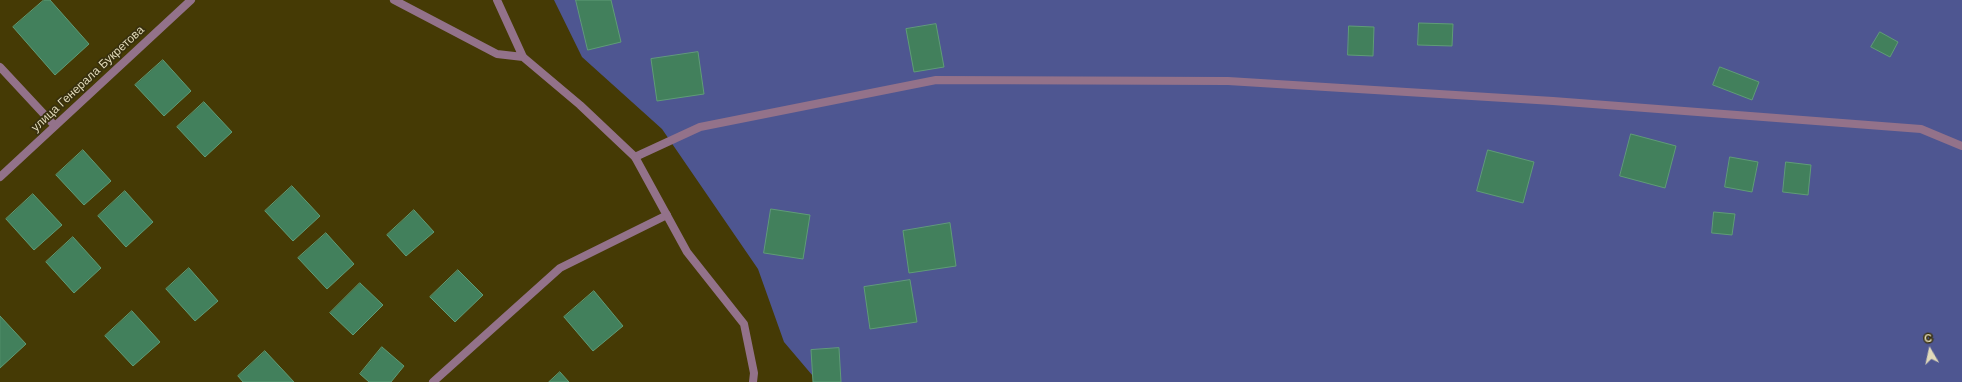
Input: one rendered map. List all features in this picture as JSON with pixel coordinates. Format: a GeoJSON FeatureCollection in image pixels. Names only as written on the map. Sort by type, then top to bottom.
{"type":"FeatureCollection","features":[{"type":"Feature","properties":{"kind":"street","name":"улица Генерала Букретова"},"geometry":{"type":"LineString","coordinates":[[0,177],[191,0]]}},
{"type":"Feature","properties":{"kind":"street"},"geometry":{"type":"LineString","coordinates":[[394,0],[497,54],[523,57]]}},
{"type":"Feature","properties":{"kind":"street"},"geometry":{"type":"LineString","coordinates":[[497,0],[523,57],[580,105],[635,157],[687,252],[744,324],[754,373],[753,382]]}},
{"type":"Feature","properties":{"kind":"street"},"geometry":{"type":"LineString","coordinates":[[0,67],[55,126]]}},
{"type":"Feature","properties":{"kind":"street"},"geometry":{"type":"LineString","coordinates":[[635,157],[700,127],[936,80],[1228,81],[1553,101],[1921,129],[1962,146]]}},
{"type":"Feature","properties":{"kind":"street"},"geometry":{"type":"LineString","coordinates":[[433,382],[560,268],[667,215]]}},
{"type":"Feature","properties":{"kind":"shaded area"},"geometry":{"type":"Polygon","coordinates":[[[554,0],[1962,0],[1962,382],[818,382],[784,342],[758,269],[662,129],[582,57],[554,0]]]}},
{"type":"Feature","properties":{"kind":"building"},"geometry":{"type":"Polygon","coordinates":[[[44,0],[50,0],[89,44],[55,75],[13,27],[44,0]]]}},
{"type":"Feature","properties":{"kind":"building"},"geometry":{"type":"Polygon","coordinates":[[[576,0],[611,0],[621,42],[588,50],[576,0]]]}},
{"type":"Feature","properties":{"kind":"building"},"geometry":{"type":"Polygon","coordinates":[[[1419,23],[1453,24],[1452,46],[1418,45],[1419,23]]]}},
{"type":"Feature","properties":{"kind":"building"},"geometry":{"type":"Polygon","coordinates":[[[936,24],[944,67],[914,72],[906,29],[936,24]]]}},
{"type":"Feature","properties":{"kind":"building"},"geometry":{"type":"Polygon","coordinates":[[[1349,26],[1374,27],[1373,56],[1348,55],[1349,26]]]}},
{"type":"Feature","properties":{"kind":"building"},"geometry":{"type":"Polygon","coordinates":[[[1880,32],[1898,42],[1890,57],[1871,47],[1880,32]]]}},
{"type":"Feature","properties":{"kind":"building"},"geometry":{"type":"Polygon","coordinates":[[[698,52],[704,94],[657,101],[651,59],[698,52]]]}},
{"type":"Feature","properties":{"kind":"building"},"geometry":{"type":"Polygon","coordinates":[[[163,60],[191,91],[164,116],[135,85],[163,60]]]}},
{"type":"Feature","properties":{"kind":"building"},"geometry":{"type":"Polygon","coordinates":[[[1720,67],[1759,82],[1752,100],[1713,85],[1720,67]]]}},
{"type":"Feature","properties":{"kind":"building"},"geometry":{"type":"Polygon","coordinates":[[[204,102],[232,132],[205,157],[177,127],[204,102]]]}},
{"type":"Feature","properties":{"kind":"building"},"geometry":{"type":"Polygon","coordinates":[[[1631,134],[1676,146],[1665,188],[1620,176],[1631,134]]]}},
{"type":"Feature","properties":{"kind":"building"},"geometry":{"type":"Polygon","coordinates":[[[83,150],[111,181],[84,205],[56,175],[83,150]]]}},
{"type":"Feature","properties":{"kind":"building"},"geometry":{"type":"Polygon","coordinates":[[[1488,150],[1534,162],[1523,203],[1477,191],[1488,150]]]}},
{"type":"Feature","properties":{"kind":"building"},"geometry":{"type":"Polygon","coordinates":[[[1730,157],[1758,162],[1752,192],[1725,187],[1730,157]]]}},
{"type":"Feature","properties":{"kind":"building"},"geometry":{"type":"Polygon","coordinates":[[[1786,162],[1811,165],[1808,195],[1783,192],[1786,162]]]}},
{"type":"Feature","properties":{"kind":"building"},"geometry":{"type":"Polygon","coordinates":[[[292,186],[320,216],[293,241],[265,211],[292,186]]]}},
{"type":"Feature","properties":{"kind":"building"},"geometry":{"type":"Polygon","coordinates":[[[125,191],[153,222],[126,247],[98,216],[125,191]]]}},
{"type":"Feature","properties":{"kind":"building"},"geometry":{"type":"Polygon","coordinates":[[[33,194],[62,225],[34,250],[6,219],[33,194]]]}},
{"type":"Feature","properties":{"kind":"building"},"geometry":{"type":"Polygon","coordinates":[[[771,209],[810,215],[803,259],[764,253],[771,209]]]}},
{"type":"Feature","properties":{"kind":"building"},"geometry":{"type":"Polygon","coordinates":[[[414,210],[434,232],[406,256],[387,235],[414,210]]]}},
{"type":"Feature","properties":{"kind":"building"},"geometry":{"type":"Polygon","coordinates":[[[1714,212],[1735,214],[1732,235],[1712,233],[1714,212]]]}},
{"type":"Feature","properties":{"kind":"building"},"geometry":{"type":"Polygon","coordinates":[[[950,223],[956,266],[909,273],[903,231],[950,223]]]}},
{"type":"Feature","properties":{"kind":"building"},"geometry":{"type":"Polygon","coordinates":[[[326,233],[354,264],[327,289],[298,258],[326,233]]]}},
{"type":"Feature","properties":{"kind":"building"},"geometry":{"type":"Polygon","coordinates":[[[73,237],[101,268],[74,293],[46,262],[73,237]]]}},
{"type":"Feature","properties":{"kind":"building"},"geometry":{"type":"Polygon","coordinates":[[[189,268],[218,301],[195,321],[166,289],[189,268]]]}},
{"type":"Feature","properties":{"kind":"building"},"geometry":{"type":"Polygon","coordinates":[[[458,270],[483,295],[455,322],[430,297],[458,270]]]}},
{"type":"Feature","properties":{"kind":"building"},"geometry":{"type":"Polygon","coordinates":[[[910,280],[917,322],[870,329],[864,287],[910,280]]]}},
{"type":"Feature","properties":{"kind":"building"},"geometry":{"type":"Polygon","coordinates":[[[360,283],[383,305],[353,335],[330,313],[360,283]]]}},
{"type":"Feature","properties":{"kind":"building"},"geometry":{"type":"Polygon","coordinates":[[[594,291],[623,326],[593,351],[564,317],[594,291]]]}},
{"type":"Feature","properties":{"kind":"building"},"geometry":{"type":"Polygon","coordinates":[[[132,311],[160,342],[133,366],[105,336],[132,311]]]}},
{"type":"Feature","properties":{"kind":"building"},"geometry":{"type":"Polygon","coordinates":[[[0,316],[26,344],[0,368],[0,316]]]}},
{"type":"Feature","properties":{"kind":"building"},"geometry":{"type":"Polygon","coordinates":[[[382,347],[404,366],[391,382],[369,382],[360,374],[382,347]]]}},
{"type":"Feature","properties":{"kind":"building"},"geometry":{"type":"Polygon","coordinates":[[[839,348],[841,382],[813,382],[811,350],[839,348]]]}},
{"type":"Feature","properties":{"kind":"building"},"geometry":{"type":"Polygon","coordinates":[[[265,351],[294,382],[243,382],[238,376],[265,351]]]}},
{"type":"Feature","properties":{"kind":"building"},"geometry":{"type":"Polygon","coordinates":[[[560,372],[569,382],[549,382],[560,372]]]}}]}
